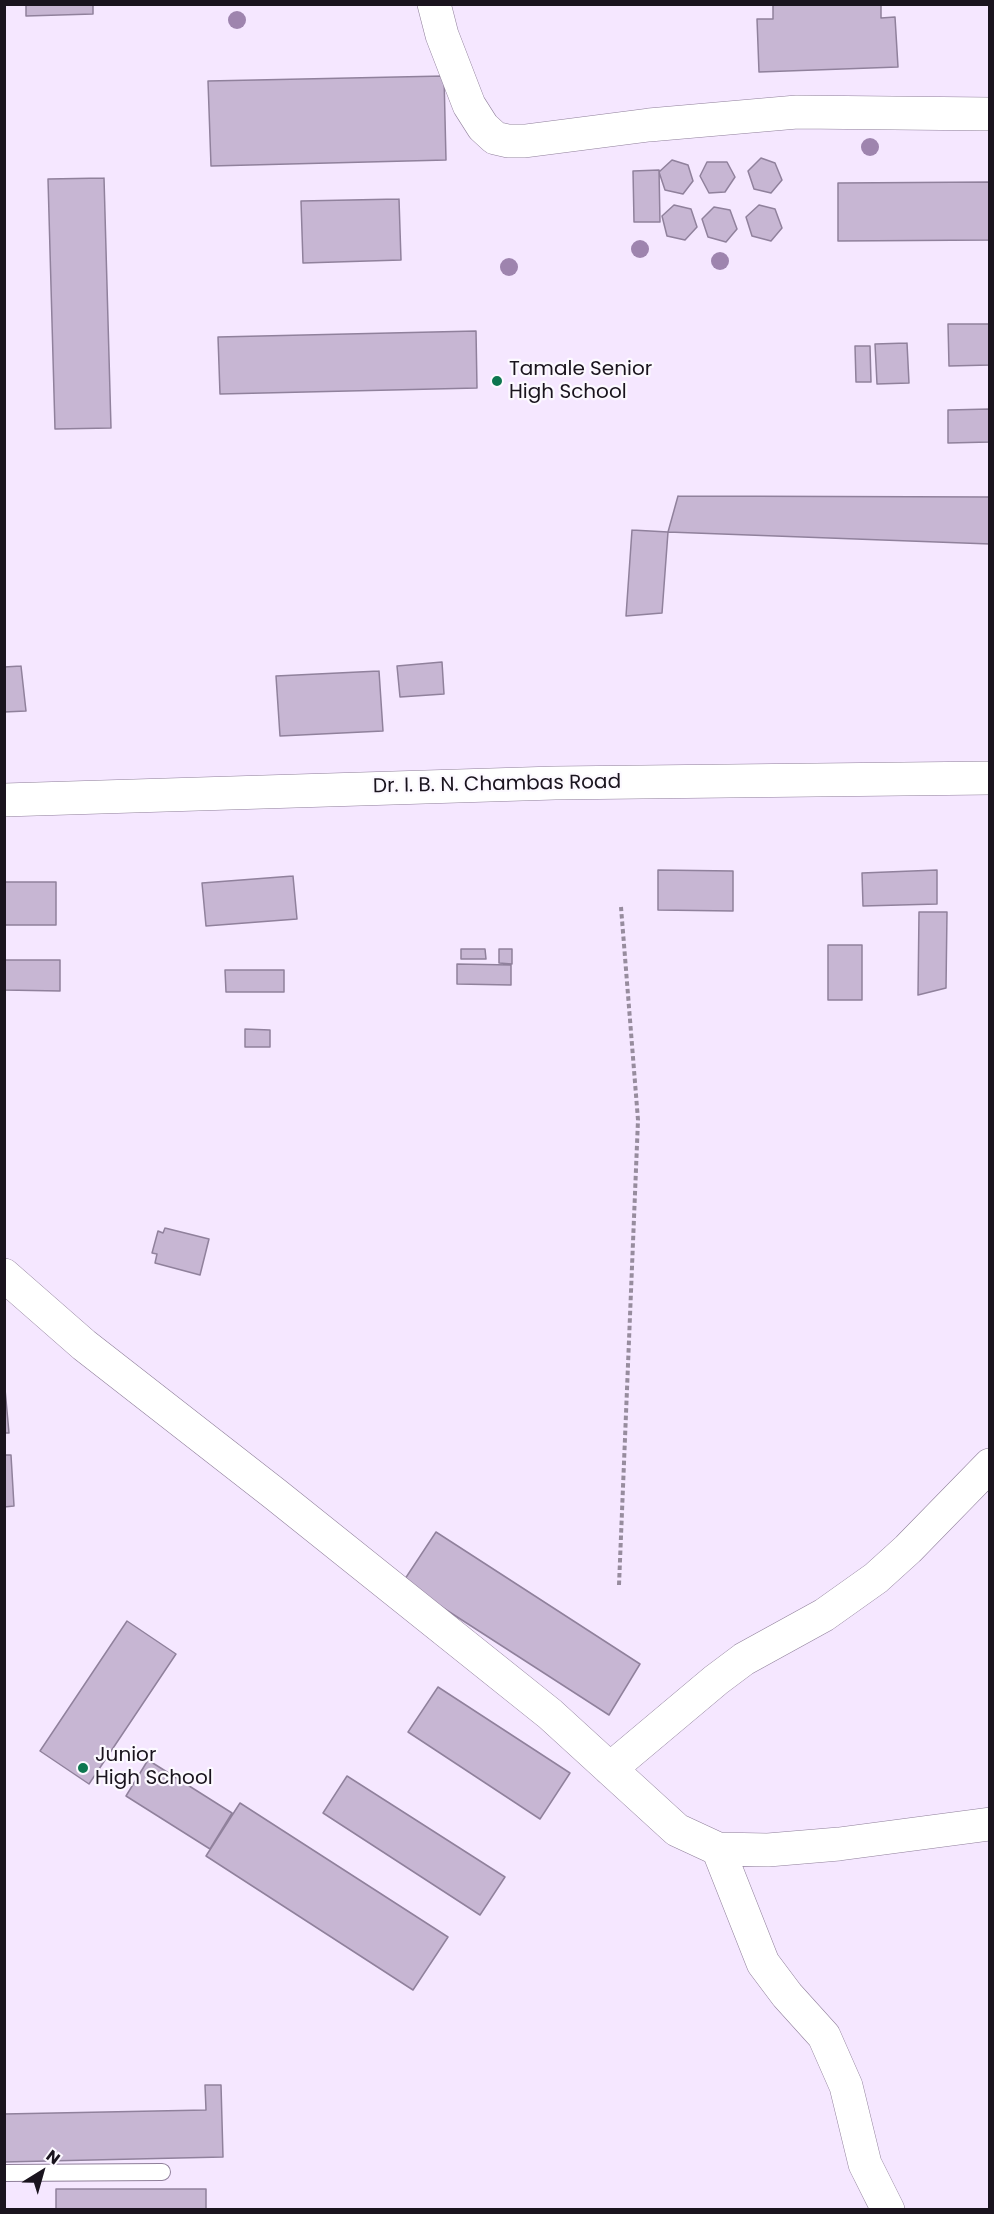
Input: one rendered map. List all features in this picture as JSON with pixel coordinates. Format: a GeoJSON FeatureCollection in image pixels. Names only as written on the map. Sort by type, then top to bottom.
{"type":"FeatureCollection","features":[{"type":"Feature","properties":{"kind":"street"},"geometry":{"type":"LineString","coordinates":[[435,4],[442,35],[470,105],[483,127],[495,138],[508,141],[525,141],[649,125],[797,112],[990,114]]}},
{"type":"Feature","properties":{"kind":"street","name":"Dr. I. B. N. Chambas Road"},"geometry":{"type":"LineString","coordinates":[[4,800],[555,783],[990,777]]}},
{"type":"Feature","properties":{"kind":"street"},"geometry":{"type":"LineString","coordinates":[[4,1275],[84,1345],[550,1714],[677,1830],[718,1849],[768,1850],[839,1845],[990,1824]]}},
{"type":"Feature","properties":{"kind":"street"},"geometry":{"type":"LineString","coordinates":[[610,1769],[744,1659],[824,1615],[876,1578],[908,1549],[990,1465]]}},
{"type":"Feature","properties":{"kind":"street"},"geometry":{"type":"LineString","coordinates":[[718,1849],[763,1963],[787,1995],[824,2036],[846,2086],[865,2164],[888,2210]]}},
{"type":"Feature","properties":{"kind":"lane"},"geometry":{"type":"LineString","coordinates":[[4,2173],[162,2172]]}},
{"type":"Feature","properties":{"kind":"path"},"geometry":{"type":"LineString","coordinates":[[619,1585],[638,1120],[621,907]]}},
{"type":"Feature","properties":{"kind":"building"},"geometry":{"type":"Polygon","coordinates":[[[26,4],[93,4],[93,14],[26,16],[26,4]]]}},
{"type":"Feature","properties":{"kind":"building"},"geometry":{"type":"Polygon","coordinates":[[[773,4],[881,4],[881,18],[895,17],[898,67],[759,72],[757,19],[773,19],[773,4]]]}},
{"type":"Feature","properties":{"kind":"building"},"geometry":{"type":"Polygon","coordinates":[[[444,76],[446,160],[211,166],[208,81],[444,76]]]}},
{"type":"Feature","properties":{"kind":"building"},"geometry":{"type":"Polygon","coordinates":[[[761,158],[775,163],[782,180],[771,193],[754,189],[748,171],[761,158]]]}},
{"type":"Feature","properties":{"kind":"building"},"geometry":{"type":"Polygon","coordinates":[[[672,160],[688,165],[693,181],[683,194],[665,190],[659,172],[672,160]]]}},
{"type":"Feature","properties":{"kind":"building"},"geometry":{"type":"Polygon","coordinates":[[[707,162],[727,162],[735,177],[725,192],[709,193],[700,176],[707,162]]]}},
{"type":"Feature","properties":{"kind":"building"},"geometry":{"type":"Polygon","coordinates":[[[659,170],[660,222],[634,222],[633,171],[659,170]]]}},
{"type":"Feature","properties":{"kind":"building"},"geometry":{"type":"Polygon","coordinates":[[[104,178],[111,428],[55,429],[48,179],[104,178]]]}},
{"type":"Feature","properties":{"kind":"building"},"geometry":{"type":"Polygon","coordinates":[[[990,182],[990,240],[838,241],[838,183],[990,182]]]}},
{"type":"Feature","properties":{"kind":"building"},"geometry":{"type":"Polygon","coordinates":[[[399,199],[401,260],[303,263],[301,201],[399,199]]]}},
{"type":"Feature","properties":{"kind":"building"},"geometry":{"type":"Polygon","coordinates":[[[674,205],[691,209],[697,227],[685,240],[667,236],[662,216],[674,205]]]}},
{"type":"Feature","properties":{"kind":"building"},"geometry":{"type":"Polygon","coordinates":[[[759,205],[775,209],[782,228],[771,241],[752,236],[746,217],[759,205]]]}},
{"type":"Feature","properties":{"kind":"building"},"geometry":{"type":"Polygon","coordinates":[[[714,207],[730,210],[737,229],[726,242],[708,237],[702,219],[714,207]]]}},
{"type":"Feature","properties":{"kind":"building"},"geometry":{"type":"Polygon","coordinates":[[[948,324],[990,324],[990,365],[949,366],[948,324]]]}},
{"type":"Feature","properties":{"kind":"building"},"geometry":{"type":"Polygon","coordinates":[[[476,331],[477,388],[220,394],[218,337],[476,331]]]}},
{"type":"Feature","properties":{"kind":"building"},"geometry":{"type":"Polygon","coordinates":[[[907,343],[909,383],[877,384],[875,344],[907,343]]]}},
{"type":"Feature","properties":{"kind":"building"},"geometry":{"type":"Polygon","coordinates":[[[855,346],[870,346],[871,382],[856,382],[855,346]]]}},
{"type":"Feature","properties":{"kind":"building"},"geometry":{"type":"Polygon","coordinates":[[[990,409],[990,442],[948,443],[948,410],[990,409]]]}},
{"type":"Feature","properties":{"kind":"building"},"geometry":{"type":"Polygon","coordinates":[[[678,496],[990,497],[990,544],[668,532],[678,496]]]}},
{"type":"Feature","properties":{"kind":"building"},"geometry":{"type":"Polygon","coordinates":[[[632,530],[668,532],[662,613],[626,616],[632,530]]]}},
{"type":"Feature","properties":{"kind":"building"},"geometry":{"type":"Polygon","coordinates":[[[442,662],[444,694],[400,697],[397,666],[442,662]]]}},
{"type":"Feature","properties":{"kind":"building"},"geometry":{"type":"Polygon","coordinates":[[[21,666],[26,711],[4,712],[4,667],[21,666]]]}},
{"type":"Feature","properties":{"kind":"building"},"geometry":{"type":"Polygon","coordinates":[[[379,671],[383,731],[280,736],[276,676],[379,671]]]}},
{"type":"Feature","properties":{"kind":"building"},"geometry":{"type":"Polygon","coordinates":[[[658,870],[733,871],[733,911],[658,910],[658,870]]]}},
{"type":"Feature","properties":{"kind":"building"},"geometry":{"type":"Polygon","coordinates":[[[937,870],[937,904],[863,906],[862,873],[937,870]]]}},
{"type":"Feature","properties":{"kind":"building"},"geometry":{"type":"Polygon","coordinates":[[[293,876],[297,919],[206,926],[202,883],[293,876]]]}},
{"type":"Feature","properties":{"kind":"building"},"geometry":{"type":"Polygon","coordinates":[[[4,882],[56,882],[56,925],[4,925],[4,882]]]}},
{"type":"Feature","properties":{"kind":"building"},"geometry":{"type":"Polygon","coordinates":[[[919,912],[947,912],[946,988],[918,995],[919,912]]]}},
{"type":"Feature","properties":{"kind":"building"},"geometry":{"type":"Polygon","coordinates":[[[828,945],[862,945],[862,1000],[828,1000],[828,945]]]}},
{"type":"Feature","properties":{"kind":"building"},"geometry":{"type":"Polygon","coordinates":[[[461,949],[485,949],[486,959],[461,959],[461,949]]]}},
{"type":"Feature","properties":{"kind":"building"},"geometry":{"type":"Polygon","coordinates":[[[499,949],[512,949],[512,964],[499,963],[499,949]]]}},
{"type":"Feature","properties":{"kind":"building"},"geometry":{"type":"Polygon","coordinates":[[[4,960],[60,960],[60,991],[4,990],[4,960]]]}},
{"type":"Feature","properties":{"kind":"building"},"geometry":{"type":"Polygon","coordinates":[[[457,964],[511,965],[511,985],[457,984],[457,964]]]}},
{"type":"Feature","properties":{"kind":"building"},"geometry":{"type":"Polygon","coordinates":[[[225,970],[284,970],[284,992],[226,992],[225,970]]]}},
{"type":"Feature","properties":{"kind":"building"},"geometry":{"type":"Polygon","coordinates":[[[245,1029],[270,1030],[270,1047],[245,1047],[245,1029]]]}},
{"type":"Feature","properties":{"kind":"building"},"geometry":{"type":"Polygon","coordinates":[[[165,1228],[209,1239],[200,1275],[155,1263],[157,1254],[152,1253],[158,1231],[163,1233],[165,1228]]]}},
{"type":"Feature","properties":{"kind":"building"},"geometry":{"type":"Polygon","coordinates":[[[4,1378],[9,1433],[4,1433],[4,1378]]]}},
{"type":"Feature","properties":{"kind":"building"},"geometry":{"type":"Polygon","coordinates":[[[4,1455],[11,1455],[14,1506],[4,1507],[4,1455]]]}},
{"type":"Feature","properties":{"kind":"building"},"geometry":{"type":"Polygon","coordinates":[[[436,1532],[640,1664],[609,1715],[403,1582],[436,1532]]]}},
{"type":"Feature","properties":{"kind":"building"},"geometry":{"type":"Polygon","coordinates":[[[127,1621],[176,1654],[89,1784],[40,1751],[127,1621]]]}},
{"type":"Feature","properties":{"kind":"building"},"geometry":{"type":"Polygon","coordinates":[[[438,1687],[570,1773],[540,1819],[408,1732],[438,1687]]]}},
{"type":"Feature","properties":{"kind":"building"},"geometry":{"type":"Polygon","coordinates":[[[148,1760],[232,1813],[210,1849],[126,1796],[148,1760]]]}},
{"type":"Feature","properties":{"kind":"building"},"geometry":{"type":"Polygon","coordinates":[[[347,1776],[505,1877],[480,1915],[323,1813],[347,1776]]]}},
{"type":"Feature","properties":{"kind":"building"},"geometry":{"type":"Polygon","coordinates":[[[240,1803],[448,1937],[413,1990],[206,1856],[240,1803]]]}},
{"type":"Feature","properties":{"kind":"building"},"geometry":{"type":"Polygon","coordinates":[[[205,2085],[221,2085],[223,2157],[4,2162],[4,2114],[206,2110],[205,2085]]]}},
{"type":"Feature","properties":{"kind":"building"},"geometry":{"type":"Polygon","coordinates":[[[56,2189],[206,2189],[206,2210],[56,2210],[56,2189]]]}},
{"type":"Feature","properties":{"kind":"place","name":"Tamale Senior High School"},"geometry":{"type":"Point","coordinates":[497,381]}},
{"type":"Feature","properties":{"kind":"place","name":"Junior High School"},"geometry":{"type":"Point","coordinates":[83,1768]}}]}
